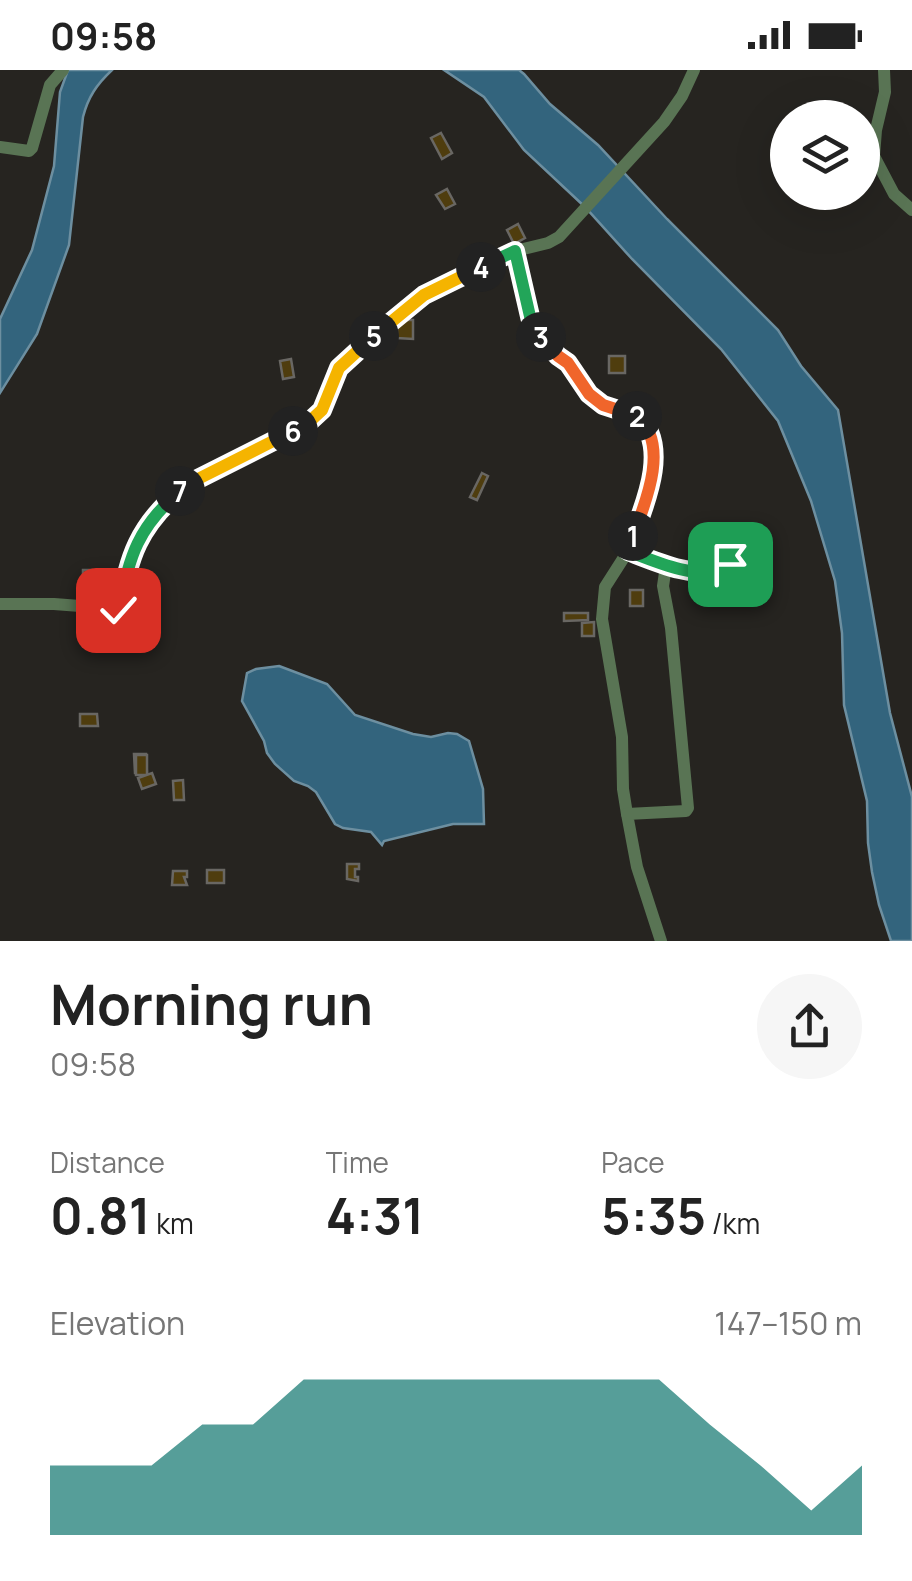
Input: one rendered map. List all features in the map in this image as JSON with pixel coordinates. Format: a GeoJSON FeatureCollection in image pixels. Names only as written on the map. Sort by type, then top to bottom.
{"type":"FeatureCollection","features":[{"type":"Feature","properties":{"kind":"street"},"geometry":{"type":"LineString","coordinates":[[0,146],[32,148],[50,85],[64,70]]}},
{"type":"Feature","properties":{"kind":"street"},"geometry":{"type":"LineString","coordinates":[[0,604],[119,609],[133,550],[166,504],[192,482],[309,422],[322,410],[339,368],[424,295],[515,251],[559,237],[664,122],[694,70]]}},
{"type":"Feature","properties":{"kind":"street"},"geometry":{"type":"LineString","coordinates":[[884,70],[885,92],[874,156],[894,194],[912,210]]}},
{"type":"Feature","properties":{"kind":"street"},"geometry":{"type":"LineString","coordinates":[[515,251],[532,325],[568,363],[589,394],[603,405],[639,417],[646,424],[654,446],[648,498],[628,551],[605,587],[602,619],[622,737],[627,814],[637,866],[661,941]]}},
{"type":"Feature","properties":{"kind":"street"},"geometry":{"type":"LineString","coordinates":[[628,551],[666,566],[706,574],[728,572],[730,564],[751,564]]}},
{"type":"Feature","properties":{"kind":"street"},"geometry":{"type":"LineString","coordinates":[[627,814],[688,808],[664,586],[666,566]]}},
{"type":"Feature","properties":{"kind":"water"},"geometry":{"type":"Polygon","coordinates":[[[68,70],[112,70],[94,91],[83,117],[69,245],[37,334],[0,393],[0,319],[32,250],[54,166],[60,92],[68,70]]]}},
{"type":"Feature","properties":{"kind":"water"},"geometry":{"type":"Polygon","coordinates":[[[444,70],[519,70],[524,74],[778,330],[801,366],[838,410],[890,713],[912,797],[912,941],[891,941],[879,905],[868,843],[867,801],[844,705],[842,633],[835,581],[811,501],[778,421],[721,349],[585,207],[524,150],[484,97],[444,70]]]}},
{"type":"Feature","properties":{"kind":"water"},"geometry":{"type":"Polygon","coordinates":[[[279,666],[327,684],[355,715],[413,734],[457,734],[469,741],[483,789],[484,824],[453,824],[384,841],[382,845],[371,832],[335,824],[316,792],[294,781],[275,764],[242,701],[247,673],[279,666]]]}},
{"type":"Feature","properties":{"kind":"building"},"geometry":{"type":"Polygon","coordinates":[[[441,133],[452,153],[442,159],[431,138],[441,133]]]}},
{"type":"Feature","properties":{"kind":"building"},"geometry":{"type":"Polygon","coordinates":[[[447,189],[455,204],[445,209],[436,195],[447,189]]]}},
{"type":"Feature","properties":{"kind":"building"},"geometry":{"type":"Polygon","coordinates":[[[518,224],[525,238],[514,244],[507,230],[518,224]]]}},
{"type":"Feature","properties":{"kind":"building"},"geometry":{"type":"Polygon","coordinates":[[[397,320],[413,320],[413,339],[397,338],[397,320]]]}},
{"type":"Feature","properties":{"kind":"building"},"geometry":{"type":"Polygon","coordinates":[[[609,356],[625,356],[625,373],[609,373],[609,356]]]}},
{"type":"Feature","properties":{"kind":"building"},"geometry":{"type":"Polygon","coordinates":[[[291,359],[294,377],[283,379],[280,361],[291,359]]]}},
{"type":"Feature","properties":{"kind":"building"},"geometry":{"type":"Polygon","coordinates":[[[482,473],[488,476],[477,500],[470,497],[482,473]]]}},
{"type":"Feature","properties":{"kind":"building"},"geometry":{"type":"Polygon","coordinates":[[[83,570],[92,570],[92,586],[98,586],[99,592],[83,592],[83,570]]]}},
{"type":"Feature","properties":{"kind":"building"},"geometry":{"type":"Polygon","coordinates":[[[630,590],[643,590],[643,606],[630,606],[630,590]]]}},
{"type":"Feature","properties":{"kind":"building"},"geometry":{"type":"Polygon","coordinates":[[[564,613],[588,613],[588,620],[564,621],[564,613]]]}},
{"type":"Feature","properties":{"kind":"building"},"geometry":{"type":"Polygon","coordinates":[[[594,622],[594,636],[582,636],[582,623],[594,622]]]}},
{"type":"Feature","properties":{"kind":"building"},"geometry":{"type":"Polygon","coordinates":[[[80,714],[97,714],[98,726],[80,726],[80,714]]]}},
{"type":"Feature","properties":{"kind":"building"},"geometry":{"type":"Polygon","coordinates":[[[134,754],[146,754],[147,773],[135,773],[134,754]]]}},
{"type":"Feature","properties":{"kind":"building"},"geometry":{"type":"Polygon","coordinates":[[[136,755],[147,755],[147,775],[136,775],[136,755]]]}},
{"type":"Feature","properties":{"kind":"building"},"geometry":{"type":"Polygon","coordinates":[[[152,773],[156,784],[142,789],[138,778],[152,773]]]}},
{"type":"Feature","properties":{"kind":"building"},"geometry":{"type":"Polygon","coordinates":[[[183,780],[184,800],[174,800],[173,781],[183,780]]]}},
{"type":"Feature","properties":{"kind":"building"},"geometry":{"type":"Polygon","coordinates":[[[347,864],[359,864],[359,869],[355,869],[358,881],[347,879],[347,864]]]}},
{"type":"Feature","properties":{"kind":"building"},"geometry":{"type":"Polygon","coordinates":[[[207,870],[224,870],[224,883],[207,883],[207,870]]]}},
{"type":"Feature","properties":{"kind":"building"},"geometry":{"type":"Polygon","coordinates":[[[173,871],[187,871],[187,885],[172,885],[173,871]]]}},
{"type":"Feature","properties":{"kind":"route"},"geometry":{"type":"LineString","coordinates":[[118,610],[133,550],[166,504],[192,482],[309,422],[322,410],[339,368],[424,295],[515,251],[532,325],[568,363],[589,394],[603,405],[630,412],[646,424],[655,450],[648,498],[628,551],[666,566],[702,574],[728,572],[730,564]]}}]}
